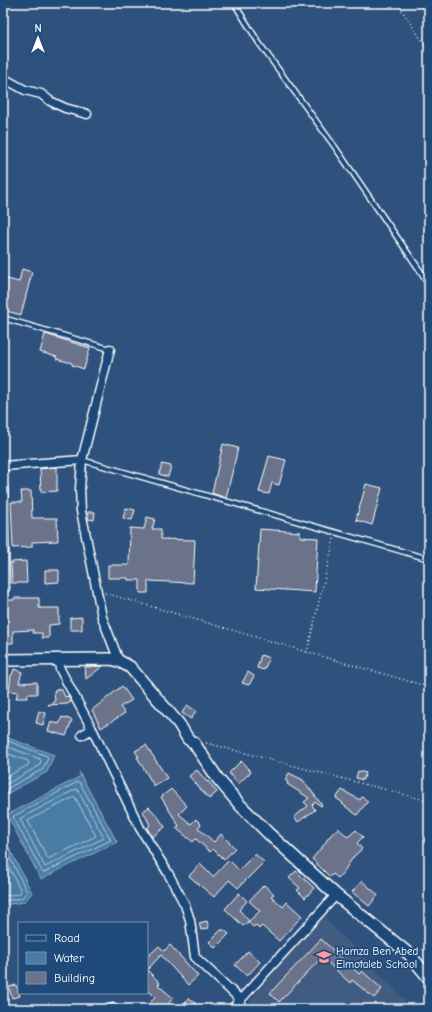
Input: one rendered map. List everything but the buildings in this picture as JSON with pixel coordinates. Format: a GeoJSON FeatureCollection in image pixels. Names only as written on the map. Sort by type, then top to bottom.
{"type":"FeatureCollection","features":[{"type":"Feature","properties":{"kind":"street"},"geometry":{"type":"LineString","coordinates":[[3,78],[25,90],[41,94],[50,101],[65,108],[87,114]]}},
{"type":"Feature","properties":{"kind":"street"},"geometry":{"type":"LineString","coordinates":[[110,349],[82,460],[80,489],[81,511],[102,617],[119,661]]}},
{"type":"Feature","properties":{"kind":"street"},"geometry":{"type":"LineString","coordinates":[[3,466],[82,460]]}},
{"type":"Feature","properties":{"kind":"street"},"geometry":{"type":"LineString","coordinates":[[3,488],[5,588]]}},
{"type":"Feature","properties":{"kind":"street"},"geometry":{"type":"LineString","coordinates":[[58,659],[60,669],[92,729],[140,828],[168,873],[185,905],[190,920],[195,957],[241,1000]]}},
{"type":"Feature","properties":{"kind":"street"},"geometry":{"type":"LineString","coordinates":[[3,660],[99,659],[119,661],[130,667],[179,724],[188,739],[194,743],[218,779],[240,805],[268,833],[336,895],[409,954],[429,978]]}},
{"type":"Feature","properties":{"kind":"street"},"geometry":{"type":"LineString","coordinates":[[82,735],[92,729]]}},
{"type":"Feature","properties":{"kind":"street"},"geometry":{"type":"LineString","coordinates":[[232,1009],[336,895]]}},
{"type":"Feature","properties":{"kind":"lane"},"geometry":{"type":"LineString","coordinates":[[234,3],[259,43],[335,147],[421,272],[429,286]]}},
{"type":"Feature","properties":{"kind":"lane"},"geometry":{"type":"LineString","coordinates":[[3,318],[110,349]]}},
{"type":"Feature","properties":{"kind":"lane"},"geometry":{"type":"LineString","coordinates":[[82,460],[335,533],[346,534],[429,559]]}},
{"type":"Feature","properties":{"kind":"path"},"geometry":{"type":"LineString","coordinates":[[397,3],[429,51]]}},
{"type":"Feature","properties":{"kind":"path"},"geometry":{"type":"LineString","coordinates":[[414,3],[429,12]]}},
{"type":"Feature","properties":{"kind":"path"},"geometry":{"type":"LineString","coordinates":[[307,652],[335,533]]}},
{"type":"Feature","properties":{"kind":"path"},"geometry":{"type":"LineString","coordinates":[[97,591],[429,687]]}},
{"type":"Feature","properties":{"kind":"path"},"geometry":{"type":"LineString","coordinates":[[194,743],[202,742],[429,801]]}},
{"type":"Feature","properties":{"kind":"shaded area","name":"Hamza Ben Abed Elmotaleb School"},"geometry":{"type":"Polygon","coordinates":[[[320,913],[405,1000],[406,1009],[253,1009],[248,1004],[320,913]]]}},
{"type":"Feature","properties":{"kind":"water"},"geometry":{"type":"Polygon","coordinates":[[[3,735],[54,755],[47,772],[3,797],[3,735]]]}},
{"type":"Feature","properties":{"kind":"water"},"geometry":{"type":"Polygon","coordinates":[[[79,772],[117,842],[41,879],[7,815],[81,776],[79,772]]]}},
{"type":"Feature","properties":{"kind":"water"},"geometry":{"type":"Polygon","coordinates":[[[3,836],[32,893],[24,902],[3,905],[3,836]]]}},
{"type":"Feature","properties":{"kind":"place","name":"Hamza Ben Abed Elmotaleb School"},"geometry":{"type":"Point","coordinates":[324,957]}}]}
